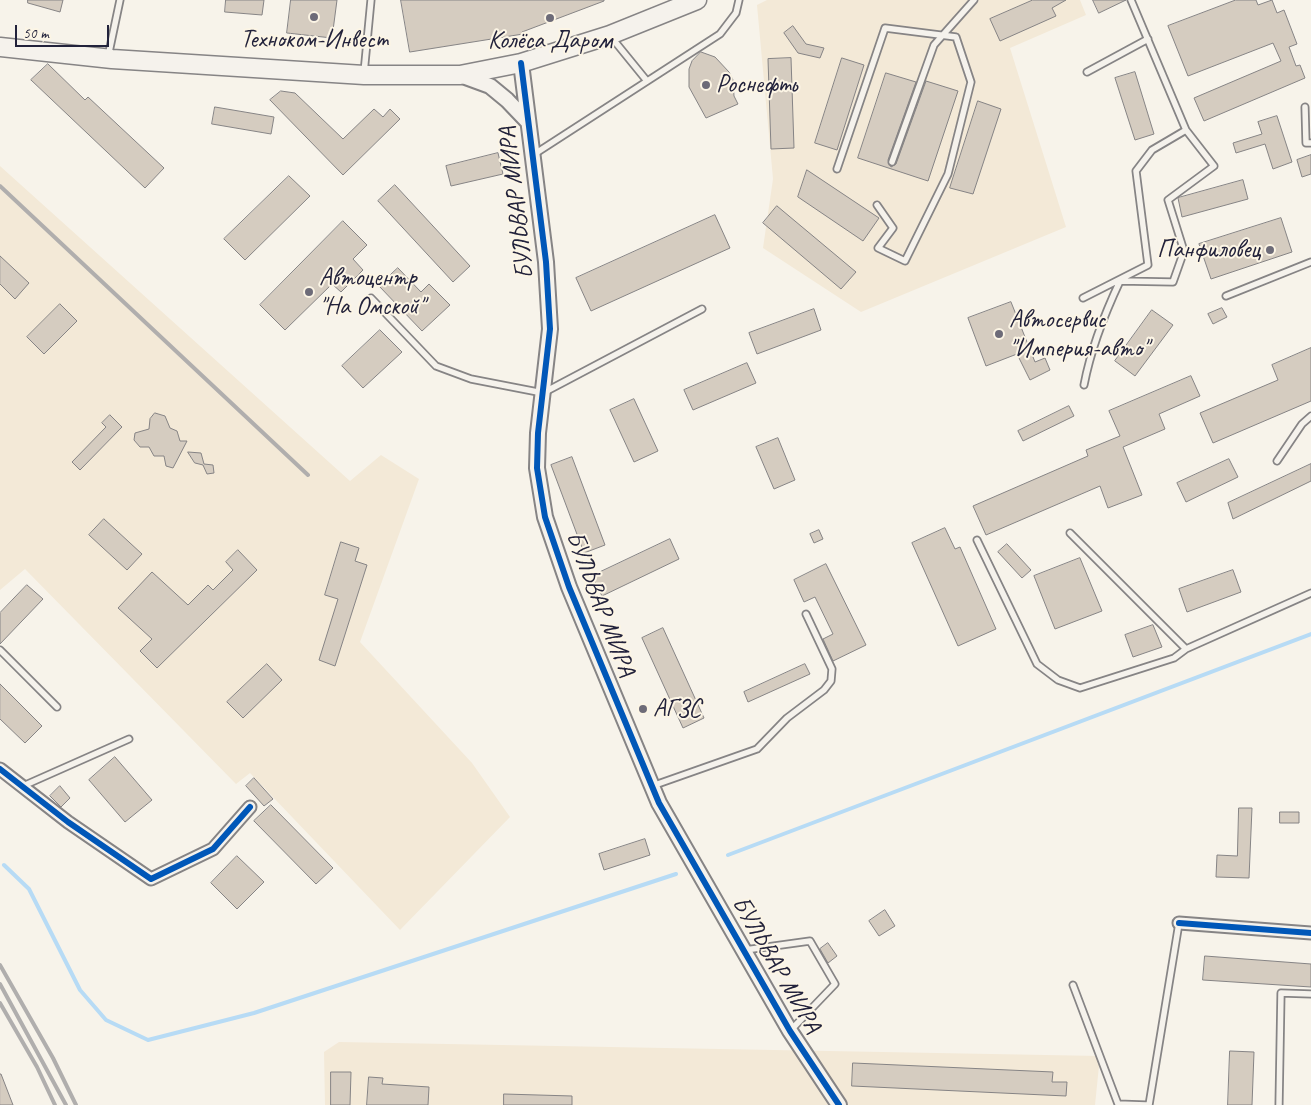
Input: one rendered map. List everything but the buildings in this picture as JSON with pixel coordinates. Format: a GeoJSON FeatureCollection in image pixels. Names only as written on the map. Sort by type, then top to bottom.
{"type":"FeatureCollection","features":[{"type":"Feature","properties":{"kind":"main road"},"geometry":{"type":"LineString","coordinates":[[0,47],[108,59],[364,75],[460,75],[521,63],[610,35],[697,0]]}},
{"type":"Feature","properties":{"kind":"street","name":"БУЛЬВАР МИРА"},"geometry":{"type":"LineString","coordinates":[[521,63],[546,262],[550,329],[538,433],[537,468],[545,518],[569,587],[659,803],[790,1031],[838,1105]]}},
{"type":"Feature","properties":{"kind":"street"},"geometry":{"type":"LineString","coordinates":[[460,75],[490,86],[507,100],[528,122]]}},
{"type":"Feature","properties":{"kind":"street"},"geometry":{"type":"LineString","coordinates":[[0,769],[68,822],[151,879],[213,849],[250,807]]}},
{"type":"Feature","properties":{"kind":"street"},"geometry":{"type":"LineString","coordinates":[[1179,923],[1311,933]]}},
{"type":"Feature","properties":{"kind":"lane"},"geometry":{"type":"LineString","coordinates":[[108,59],[120,0]]}},
{"type":"Feature","properties":{"kind":"lane"},"geometry":{"type":"LineString","coordinates":[[364,75],[371,0]]}},
{"type":"Feature","properties":{"kind":"lane"},"geometry":{"type":"LineString","coordinates":[[532,156],[720,34],[736,13],[739,0]]}},
{"type":"Feature","properties":{"kind":"lane"},"geometry":{"type":"LineString","coordinates":[[892,162],[934,45],[974,0]]}},
{"type":"Feature","properties":{"kind":"lane"},"geometry":{"type":"LineString","coordinates":[[1120,280],[1173,282],[1184,251],[1168,200],[1214,166],[1186,130],[1131,0]]}},
{"type":"Feature","properties":{"kind":"lane"},"geometry":{"type":"LineString","coordinates":[[837,168],[886,28],[956,36],[971,82],[948,174],[906,261],[878,248],[893,228],[877,205]]}},
{"type":"Feature","properties":{"kind":"lane"},"geometry":{"type":"LineString","coordinates":[[610,35],[647,81]]}},
{"type":"Feature","properties":{"kind":"lane"},"geometry":{"type":"LineString","coordinates":[[1087,72],[1148,39]]}},
{"type":"Feature","properties":{"kind":"lane"},"geometry":{"type":"LineString","coordinates":[[1304,108],[1306,143],[1311,143]]}},
{"type":"Feature","properties":{"kind":"lane"},"geometry":{"type":"LineString","coordinates":[[1083,298],[1148,265],[1136,171],[1152,150],[1186,130]]}},
{"type":"Feature","properties":{"kind":"lane"},"geometry":{"type":"LineString","coordinates":[[1226,296],[1311,262]]}},
{"type":"Feature","properties":{"kind":"lane"},"geometry":{"type":"LineString","coordinates":[[1084,385],[1090,352],[1104,314],[1120,280]]}},
{"type":"Feature","properties":{"kind":"lane"},"geometry":{"type":"LineString","coordinates":[[371,298],[436,366],[471,379],[543,393],[702,309]]}},
{"type":"Feature","properties":{"kind":"lane"},"geometry":{"type":"LineString","coordinates":[[1277,460],[1302,424],[1311,416]]}},
{"type":"Feature","properties":{"kind":"lane"},"geometry":{"type":"LineString","coordinates":[[1070,533],[1186,649]]}},
{"type":"Feature","properties":{"kind":"lane"},"geometry":{"type":"LineString","coordinates":[[977,540],[1037,664],[1058,680],[1080,688],[1174,658],[1186,649],[1311,593]]}},
{"type":"Feature","properties":{"kind":"lane"},"geometry":{"type":"LineString","coordinates":[[652,786],[758,750],[787,718],[824,690],[831,681],[832,669],[806,614]]}},
{"type":"Feature","properties":{"kind":"lane"},"geometry":{"type":"LineString","coordinates":[[0,650],[57,707]]}},
{"type":"Feature","properties":{"kind":"lane"},"geometry":{"type":"LineString","coordinates":[[22,786],[129,739]]}},
{"type":"Feature","properties":{"kind":"lane"},"geometry":{"type":"LineString","coordinates":[[1073,985],[1118,1104],[1147,1105],[1179,923]]}},
{"type":"Feature","properties":{"kind":"lane"},"geometry":{"type":"LineString","coordinates":[[743,950],[810,941],[835,984],[790,1031]]}},
{"type":"Feature","properties":{"kind":"lane"},"geometry":{"type":"LineString","coordinates":[[1279,1105],[1281,993],[1311,994]]}},
{"type":"Feature","properties":{"kind":"shaded area"},"geometry":{"type":"Polygon","coordinates":[[[767,0],[1080,0],[1086,15],[1010,48],[1066,227],[861,312],[763,248],[773,179],[757,5],[767,0]]]}},
{"type":"Feature","properties":{"kind":"shaded area"},"geometry":{"type":"Polygon","coordinates":[[[0,166],[350,481],[381,455],[419,479],[360,642],[472,763],[510,817],[400,930],[250,773],[236,784],[25,569],[0,590],[0,166]]]}},
{"type":"Feature","properties":{"kind":"shaded area"},"geometry":{"type":"Polygon","coordinates":[[[339,1042],[1100,1056],[1095,1105],[325,1105],[324,1052],[339,1042]]]}},
{"type":"Feature","properties":{"kind":"waterway"},"geometry":{"type":"LineString","coordinates":[[728,855],[1311,634]]}},
{"type":"Feature","properties":{"kind":"waterway"},"geometry":{"type":"LineString","coordinates":[[4,865],[29,889],[80,990],[106,1020],[148,1040],[254,1013],[676,874]]}},
{"type":"Feature","properties":{"kind":"railway"},"geometry":{"type":"LineString","coordinates":[[0,186],[308,475]]}},
{"type":"Feature","properties":{"kind":"railway"},"geometry":{"type":"LineString","coordinates":[[0,965],[53,1058],[76,1105]]}},
{"type":"Feature","properties":{"kind":"railway"},"geometry":{"type":"LineString","coordinates":[[0,984],[66,1105]]}},
{"type":"Feature","properties":{"kind":"railway"},"geometry":{"type":"LineString","coordinates":[[0,1003],[37,1067],[55,1105]]}},
{"type":"Feature","properties":{"kind":"cycle path"},"geometry":{"type":"LineString","coordinates":[[521,63],[546,262],[550,329],[538,433],[537,468],[545,517],[569,587],[659,803],[790,1031],[839,1105]]}},
{"type":"Feature","properties":{"kind":"cycle path"},"geometry":{"type":"LineString","coordinates":[[0,769],[68,822],[151,879],[213,849],[250,807]]}},
{"type":"Feature","properties":{"kind":"cycle path"},"geometry":{"type":"LineString","coordinates":[[1179,923],[1311,933]]}},
{"type":"Feature","properties":{"kind":"place","name":"Техноком-Инвест"},"geometry":{"type":"Point","coordinates":[314,17]}},
{"type":"Feature","properties":{"kind":"place","name":"Колёса Даром"},"geometry":{"type":"Point","coordinates":[550,18]}},
{"type":"Feature","properties":{"kind":"place","name":"Роснефть"},"geometry":{"type":"Point","coordinates":[706,85]}},
{"type":"Feature","properties":{"kind":"place","name":"Панфиловец"},"geometry":{"type":"Point","coordinates":[1270,250]}},
{"type":"Feature","properties":{"kind":"place","name":"Автоцентр \"На Омской\""},"geometry":{"type":"Point","coordinates":[309,292]}},
{"type":"Feature","properties":{"kind":"place","name":"Автосервис \"Империя-авто\""},"geometry":{"type":"Point","coordinates":[999,334]}},
{"type":"Feature","properties":{"kind":"place","name":"АГЗС"},"geometry":{"type":"Point","coordinates":[643,709]}}]}
